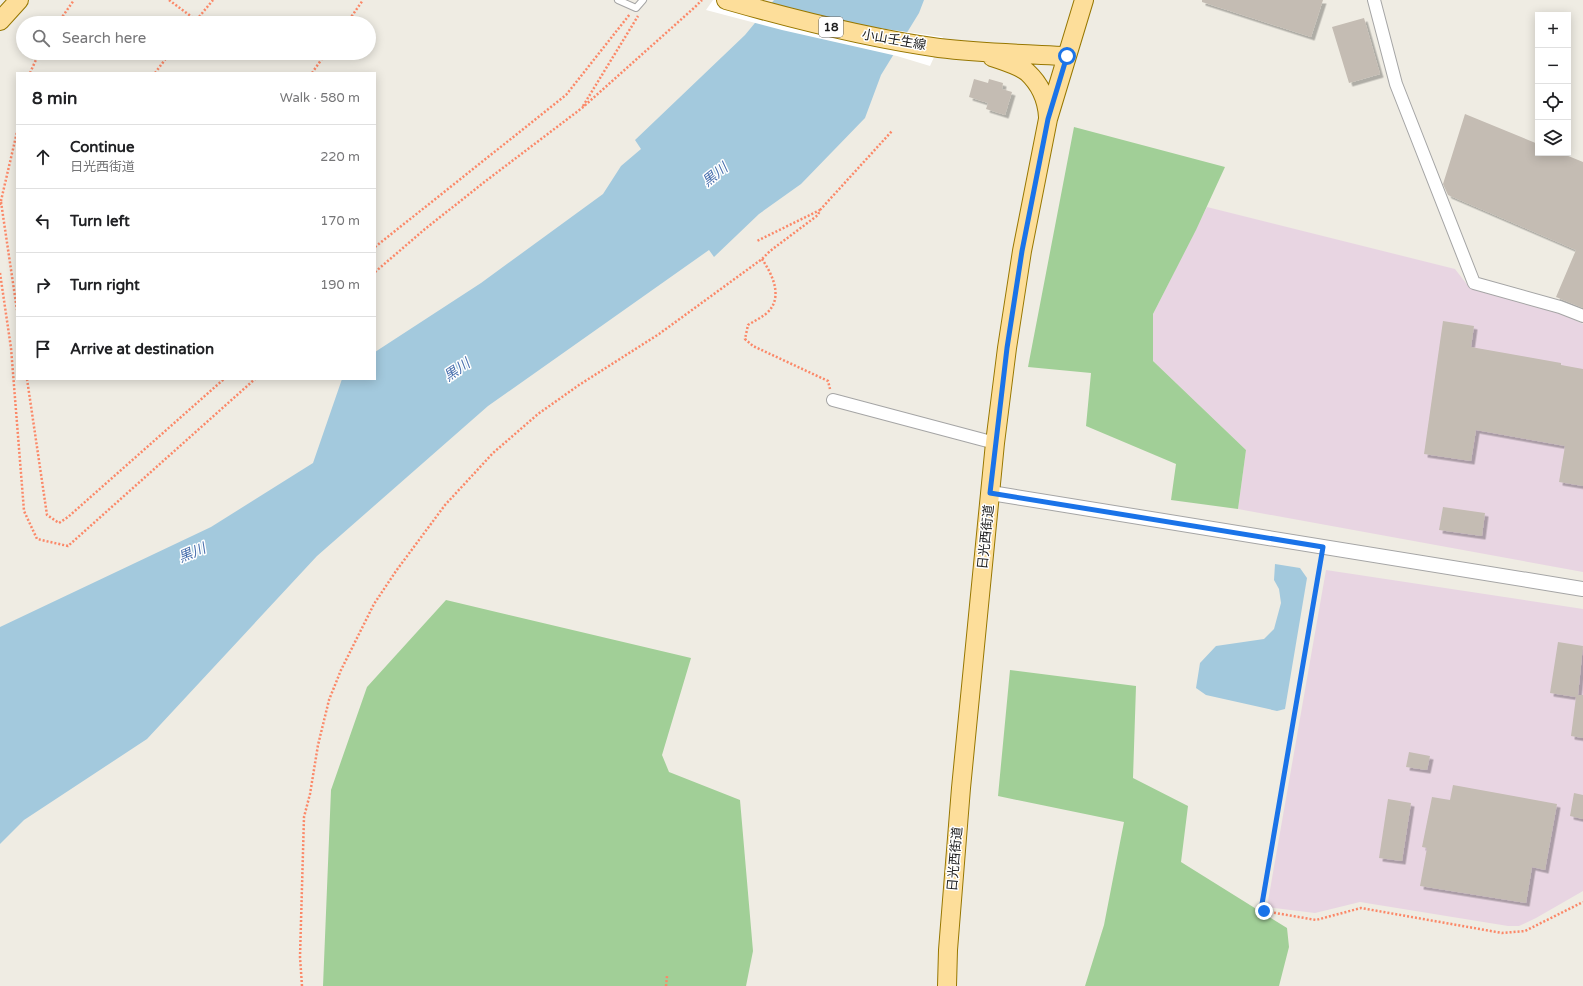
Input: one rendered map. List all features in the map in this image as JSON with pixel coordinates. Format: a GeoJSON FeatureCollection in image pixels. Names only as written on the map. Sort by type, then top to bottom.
{"type":"FeatureCollection","features":[{"type":"Feature","properties":{"kind":"main road"},"geometry":{"type":"LineString","coordinates":[[0,21],[19,0]]}},
{"type":"Feature","properties":{"kind":"main road","name":"小山壬生線"},"geometry":{"type":"LineString","coordinates":[[726,0],[829,27],[939,48],[980,52],[1067,56]]}},
{"type":"Feature","properties":{"kind":"main road","name":"日光西街道"},"geometry":{"type":"LineString","coordinates":[[947,986],[948,950],[961,795],[990,493],[1007,348],[1022,251],[1048,119],[1084,0]]}},
{"type":"Feature","properties":{"kind":"main road"},"geometry":{"type":"LineString","coordinates":[[980,52],[1026,72],[1043,94],[1047,106],[1048,119]]}},
{"type":"Feature","properties":{"kind":"street"},"geometry":{"type":"LineString","coordinates":[[1374,0],[1396,84],[1474,283],[1560,307],[1583,316]]}},
{"type":"Feature","properties":{"kind":"street"},"geometry":{"type":"LineString","coordinates":[[833,400],[996,443]]}},
{"type":"Feature","properties":{"kind":"street"},"geometry":{"type":"LineString","coordinates":[[990,493],[1583,589]]}},
{"type":"Feature","properties":{"kind":"lane"},"geometry":{"type":"LineString","coordinates":[[618,0],[636,8],[643,0]]}},
{"type":"Feature","properties":{"kind":"path"},"geometry":{"type":"LineString","coordinates":[[63,16],[74,0]]}},
{"type":"Feature","properties":{"kind":"path"},"geometry":{"type":"LineString","coordinates":[[169,0],[188,16]]}},
{"type":"Feature","properties":{"kind":"path"},"geometry":{"type":"LineString","coordinates":[[200,16],[213,0]]}},
{"type":"Feature","properties":{"kind":"path"},"geometry":{"type":"LineString","coordinates":[[352,16],[363,0]]}},
{"type":"Feature","properties":{"kind":"path"},"geometry":{"type":"LineString","coordinates":[[376,271],[431,224],[582,108],[702,0]]}},
{"type":"Feature","properties":{"kind":"path"},"geometry":{"type":"LineString","coordinates":[[582,108],[588,95],[638,18],[636,8]]}},
{"type":"Feature","properties":{"kind":"path"},"geometry":{"type":"LineString","coordinates":[[376,246],[566,95],[628,16],[636,8]]}},
{"type":"Feature","properties":{"kind":"path"},"geometry":{"type":"LineString","coordinates":[[30,72],[36,60]]}},
{"type":"Feature","properties":{"kind":"path"},"geometry":{"type":"LineString","coordinates":[[156,72],[165,60]]}},
{"type":"Feature","properties":{"kind":"path"},"geometry":{"type":"LineString","coordinates":[[313,72],[321,60]]}},
{"type":"Feature","properties":{"kind":"path"},"geometry":{"type":"LineString","coordinates":[[302,986],[300,957],[304,817],[310,794],[318,745],[329,700],[341,670],[374,604],[396,571],[444,505],[494,453],[538,414],[579,385],[659,334],[762,259],[770,251],[818,215],[820,210],[892,131]]}},
{"type":"Feature","properties":{"kind":"path"},"geometry":{"type":"LineString","coordinates":[[16,141],[1,203],[16,303]]}},
{"type":"Feature","properties":{"kind":"path"},"geometry":{"type":"LineString","coordinates":[[757,240],[820,210]]}},
{"type":"Feature","properties":{"kind":"path"},"geometry":{"type":"LineString","coordinates":[[762,259],[771,272],[776,294],[773,304],[767,312],[748,325],[746,339],[752,346],[828,381],[833,400]]}},
{"type":"Feature","properties":{"kind":"path"},"geometry":{"type":"LineString","coordinates":[[0,273],[11,348],[24,511],[37,540],[68,546],[254,380]]}},
{"type":"Feature","properties":{"kind":"path"},"geometry":{"type":"LineString","coordinates":[[27,380],[47,515],[59,523],[68,517],[223,380]]}},
{"type":"Feature","properties":{"kind":"path"},"geometry":{"type":"LineString","coordinates":[[1323,547],[1262,904],[1264,911],[1316,920],[1361,908],[1502,934],[1525,931],[1583,902]]}},
{"type":"Feature","properties":{"kind":"path"},"geometry":{"type":"LineString","coordinates":[[666,986],[667,976]]}},
{"type":"Feature","properties":{"kind":"shaded area"},"geometry":{"type":"Polygon","coordinates":[[[1207,207],[1455,269],[1469,287],[1557,311],[1583,324],[1583,572],[1238,509],[1246,450],[1153,361],[1153,314],[1207,207]]]}},
{"type":"Feature","properties":{"kind":"shaded area"},"geometry":{"type":"Polygon","coordinates":[[[1326,570],[1583,609],[1583,891],[1519,926],[1508,926],[1360,902],[1315,913],[1267,907],[1326,570]]]}},
{"type":"Feature","properties":{"kind":"green space"},"geometry":{"type":"Polygon","coordinates":[[[1074,127],[1225,167],[1196,230],[1153,314],[1153,361],[1246,450],[1238,509],[1171,500],[1176,464],[1086,426],[1091,373],[1028,367],[1074,127]]]}},
{"type":"Feature","properties":{"kind":"green space"},"geometry":{"type":"Polygon","coordinates":[[[446,600],[691,658],[662,755],[669,772],[740,800],[753,951],[746,986],[323,986],[331,790],[367,687],[446,600]]]}},
{"type":"Feature","properties":{"kind":"green space"},"geometry":{"type":"Polygon","coordinates":[[[1010,670],[1136,686],[1133,778],[1188,806],[1181,862],[1287,928],[1289,947],[1279,986],[1085,986],[1104,925],[1124,822],[998,796],[1010,670]]]}},
{"type":"Feature","properties":{"kind":"water","name":"黒川"},"geometry":{"type":"Polygon","coordinates":[[[774,0],[924,0],[919,13],[881,75],[865,118],[801,184],[759,214],[714,257],[709,250],[488,406],[317,556],[147,739],[24,820],[0,844],[0,627],[211,527],[313,463],[342,380],[376,380],[376,351],[481,283],[603,194],[621,166],[641,149],[635,140],[745,35],[774,0]]]}},
{"type":"Feature","properties":{"kind":"water"},"geometry":{"type":"Polygon","coordinates":[[[1275,564],[1300,568],[1307,578],[1285,709],[1277,711],[1206,695],[1196,688],[1200,663],[1216,646],[1264,639],[1274,629],[1281,603],[1279,589],[1274,580],[1275,564]]]}},
{"type":"Feature","properties":{"kind":"pier"},"geometry":{"type":"Polygon","coordinates":[[[713,0],[754,0],[871,27],[943,37],[930,66],[897,56],[782,30],[706,10],[713,0]]]}},
{"type":"Feature","properties":{"kind":"building"},"geometry":{"type":"Polygon","coordinates":[[[1202,0],[1323,0],[1311,37],[1202,2],[1202,0]]]}},
{"type":"Feature","properties":{"kind":"building"},"geometry":{"type":"Polygon","coordinates":[[[1364,18],[1380,74],[1349,83],[1332,27],[1364,18]]]}},
{"type":"Feature","properties":{"kind":"building"},"geometry":{"type":"Polygon","coordinates":[[[974,79],[988,83],[989,79],[1003,83],[1002,89],[1012,92],[1005,115],[986,109],[988,103],[969,97],[974,79]]]}},
{"type":"Feature","properties":{"kind":"building"},"geometry":{"type":"Polygon","coordinates":[[[1465,114],[1535,143],[1535,156],[1568,156],[1583,162],[1583,308],[1556,297],[1576,250],[1448,195],[1443,184],[1465,114]]]}},
{"type":"Feature","properties":{"kind":"building"},"geometry":{"type":"Polygon","coordinates":[[[1443,321],[1474,326],[1471,347],[1561,363],[1561,365],[1583,369],[1583,486],[1559,482],[1565,446],[1476,430],[1471,461],[1424,454],[1443,321]]]}},
{"type":"Feature","properties":{"kind":"building"},"geometry":{"type":"Polygon","coordinates":[[[1443,507],[1485,513],[1482,536],[1439,530],[1443,507]]]}},
{"type":"Feature","properties":{"kind":"building"},"geometry":{"type":"Polygon","coordinates":[[[1558,642],[1583,646],[1578,695],[1583,695],[1583,738],[1571,736],[1576,697],[1550,693],[1558,642]]]}},
{"type":"Feature","properties":{"kind":"building"},"geometry":{"type":"Polygon","coordinates":[[[1409,752],[1430,756],[1427,770],[1406,767],[1409,752]]]}},
{"type":"Feature","properties":{"kind":"building"},"geometry":{"type":"Polygon","coordinates":[[[1453,785],[1557,804],[1545,870],[1532,867],[1526,903],[1420,886],[1427,848],[1422,847],[1432,797],[1450,800],[1453,785]]]}},
{"type":"Feature","properties":{"kind":"building"},"geometry":{"type":"Polygon","coordinates":[[[1574,793],[1583,795],[1583,819],[1570,816],[1574,793]]]}},
{"type":"Feature","properties":{"kind":"building"},"geometry":{"type":"Polygon","coordinates":[[[1388,799],[1411,803],[1402,861],[1379,858],[1388,799]]]}},
{"type":"Feature","properties":{"kind":"route"},"geometry":{"type":"LineString","coordinates":[[1067,56],[1048,119],[1037,183],[1022,251],[1007,348],[990,493],[1323,547],[1262,904],[1264,911]]}}]}
